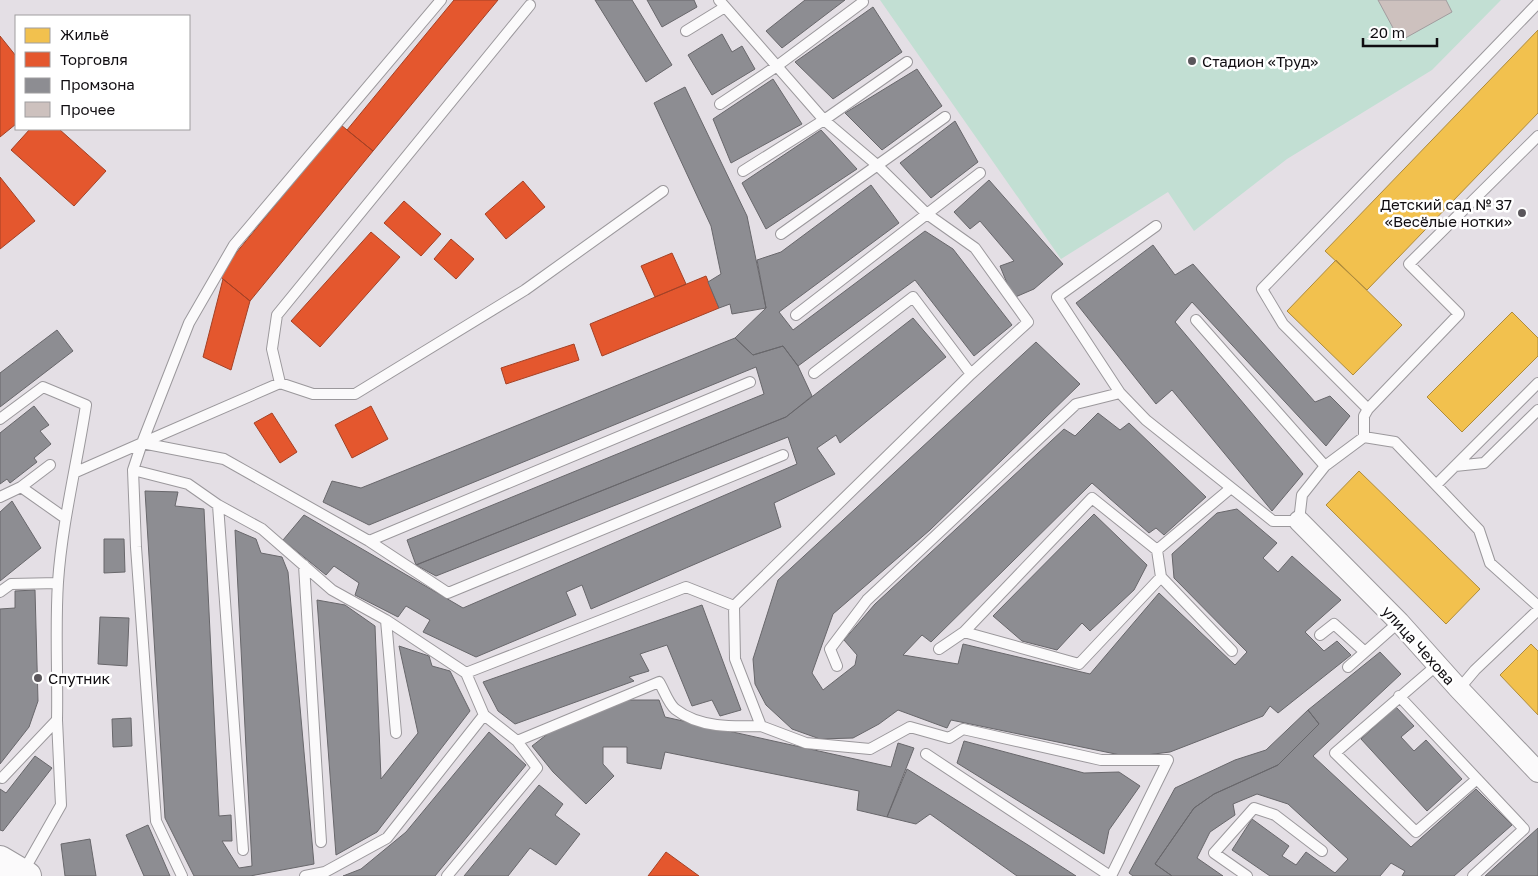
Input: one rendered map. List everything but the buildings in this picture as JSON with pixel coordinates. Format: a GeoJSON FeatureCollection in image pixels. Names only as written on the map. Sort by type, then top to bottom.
{"type":"FeatureCollection","features":[{"type":"Feature","properties":{"kind":"street","name":"улица Чехова"},"geometry":{"type":"LineString","coordinates":[[1299,521],[1399,622],[1459,689],[1538,772]]}},
{"type":"Feature","properties":{"kind":"lane"},"geometry":{"type":"LineString","coordinates":[[182,876],[156,821],[136,547],[133,470],[189,323],[234,245],[441,0]]}},
{"type":"Feature","properties":{"kind":"lane"},"geometry":{"type":"LineString","coordinates":[[720,104],[777,66],[863,2]]}},
{"type":"Feature","properties":{"kind":"lane"},"geometry":{"type":"LineString","coordinates":[[686,31],[722,3],[824,120],[877,165],[926,214],[975,248],[1028,322],[971,374],[734,606],[735,659],[761,726]]}},
{"type":"Feature","properties":{"kind":"lane"},"geometry":{"type":"LineString","coordinates":[[1368,409],[1283,324],[1262,289],[1538,3]]}},
{"type":"Feature","properties":{"kind":"lane"},"geometry":{"type":"LineString","coordinates":[[280,383],[272,349],[277,314],[530,5]]}},
{"type":"Feature","properties":{"kind":"lane"},"geometry":{"type":"LineString","coordinates":[[743,171],[824,120],[907,62]]}},
{"type":"Feature","properties":{"kind":"lane"},"geometry":{"type":"LineString","coordinates":[[781,234],[945,117]]}},
{"type":"Feature","properties":{"kind":"lane"},"geometry":{"type":"LineString","coordinates":[[1364,437],[1364,416],[1368,409],[1459,314],[1410,264],[1538,136]]}},
{"type":"Feature","properties":{"kind":"lane"},"geometry":{"type":"LineString","coordinates":[[796,315],[980,173]]}},
{"type":"Feature","properties":{"kind":"lane"},"geometry":{"type":"LineString","coordinates":[[76,472],[280,383],[313,394],[355,394],[525,290],[663,191]]}},
{"type":"Feature","properties":{"kind":"lane"},"geometry":{"type":"LineString","coordinates":[[1156,226],[1057,297],[1120,394],[1146,420],[1273,521],[1299,521],[1302,495],[1325,466],[1364,437],[1395,442],[1478,530],[1490,563],[1538,606]]}},
{"type":"Feature","properties":{"kind":"lane"},"geometry":{"type":"LineString","coordinates":[[814,374],[913,297],[971,374]]}},
{"type":"Feature","properties":{"kind":"lane"},"geometry":{"type":"LineString","coordinates":[[1196,320],[1325,466]]}},
{"type":"Feature","properties":{"kind":"lane"},"geometry":{"type":"LineString","coordinates":[[369,541],[750,382]]}},
{"type":"Feature","properties":{"kind":"lane"},"geometry":{"type":"LineString","coordinates":[[1436,485],[1538,384]]}},
{"type":"Feature","properties":{"kind":"lane"},"geometry":{"type":"LineString","coordinates":[[0,419],[43,387],[86,405],[76,472],[65,518],[58,583],[58,720],[61,804],[17,869]]}},
{"type":"Feature","properties":{"kind":"lane"},"geometry":{"type":"LineString","coordinates":[[837,666],[830,649],[867,600],[1076,404],[1120,394]]}},
{"type":"Feature","properties":{"kind":"lane"},"geometry":{"type":"LineString","coordinates":[[1455,466],[1484,463],[1538,410]]}},
{"type":"Feature","properties":{"kind":"lane"},"geometry":{"type":"LineString","coordinates":[[142,443],[224,459],[369,541],[448,593],[783,455]]}},
{"type":"Feature","properties":{"kind":"lane"},"geometry":{"type":"LineString","coordinates":[[0,497],[21,487],[50,465]]}},
{"type":"Feature","properties":{"kind":"lane"},"geometry":{"type":"LineString","coordinates":[[133,470],[188,484],[218,504],[262,529],[332,590],[386,620],[466,673],[484,715],[517,741],[537,768],[446,876]]}},
{"type":"Feature","properties":{"kind":"lane"},"geometry":{"type":"LineString","coordinates":[[21,487],[65,518]]}},
{"type":"Feature","properties":{"kind":"lane"},"geometry":{"type":"LineString","coordinates":[[1157,550],[1231,488]]}},
{"type":"Feature","properties":{"kind":"lane"},"geometry":{"type":"LineString","coordinates":[[939,649],[964,632],[1092,498],[1157,550],[1161,577],[1232,650]]}},
{"type":"Feature","properties":{"kind":"lane"},"geometry":{"type":"LineString","coordinates":[[218,504],[243,850]]}},
{"type":"Feature","properties":{"kind":"lane"},"geometry":{"type":"LineString","coordinates":[[304,565],[321,842]]}},
{"type":"Feature","properties":{"kind":"lane"},"geometry":{"type":"LineString","coordinates":[[964,632],[1079,664],[1161,577]]}},
{"type":"Feature","properties":{"kind":"lane"},"geometry":{"type":"LineString","coordinates":[[0,592],[11,584],[58,583]]}},
{"type":"Feature","properties":{"kind":"lane"},"geometry":{"type":"LineString","coordinates":[[466,673],[686,587],[734,606]]}},
{"type":"Feature","properties":{"kind":"lane"},"geometry":{"type":"LineString","coordinates":[[1459,689],[1475,670],[1538,610]]}},
{"type":"Feature","properties":{"kind":"lane"},"geometry":{"type":"LineString","coordinates":[[386,620],[396,733]]}},
{"type":"Feature","properties":{"kind":"lane"},"geometry":{"type":"LineString","coordinates":[[1348,667],[1399,622]]}},
{"type":"Feature","properties":{"kind":"lane"},"geometry":{"type":"LineString","coordinates":[[1320,635],[1334,624],[1365,652]]}},
{"type":"Feature","properties":{"kind":"lane"},"geometry":{"type":"LineString","coordinates":[[1438,665],[1399,696],[1335,753],[1416,832],[1477,779]]}},
{"type":"Feature","properties":{"kind":"lane"},"geometry":{"type":"LineString","coordinates":[[517,741],[659,682],[674,708],[698,721],[730,727],[761,726],[806,743],[870,749],[910,727],[949,738],[963,729],[1101,760],[1168,760],[1110,876],[926,754]]}},
{"type":"Feature","properties":{"kind":"lane"},"geometry":{"type":"LineString","coordinates":[[1399,696],[1524,828],[1473,876]]}},
{"type":"Feature","properties":{"kind":"lane"},"geometry":{"type":"LineString","coordinates":[[305,876],[324,872],[387,838],[484,715]]}},
{"type":"Feature","properties":{"kind":"lane"},"geometry":{"type":"LineString","coordinates":[[2,778],[58,720]]}},
{"type":"Feature","properties":{"kind":"lane"},"geometry":{"type":"LineString","coordinates":[[1248,876],[1214,852],[1254,808],[1275,815],[1322,851]]}},
{"type":"Feature","properties":{"kind":"green space"},"geometry":{"type":"Polygon","coordinates":[[[880,0],[1501,0],[1432,70],[1287,159],[1194,231],[1168,192],[1061,259],[880,0]]]}},
{"type":"Feature","properties":{"kind":"place","name":"Стадион «Труд»"},"geometry":{"type":"Point","coordinates":[1192,61]}},
{"type":"Feature","properties":{"kind":"place","name":"Детский сад № 37 «Весёлые нотки»"},"geometry":{"type":"Point","coordinates":[1522,213]}},
{"type":"Feature","properties":{"kind":"place","name":"Спутник"},"geometry":{"type":"Point","coordinates":[38,678]}}]}
